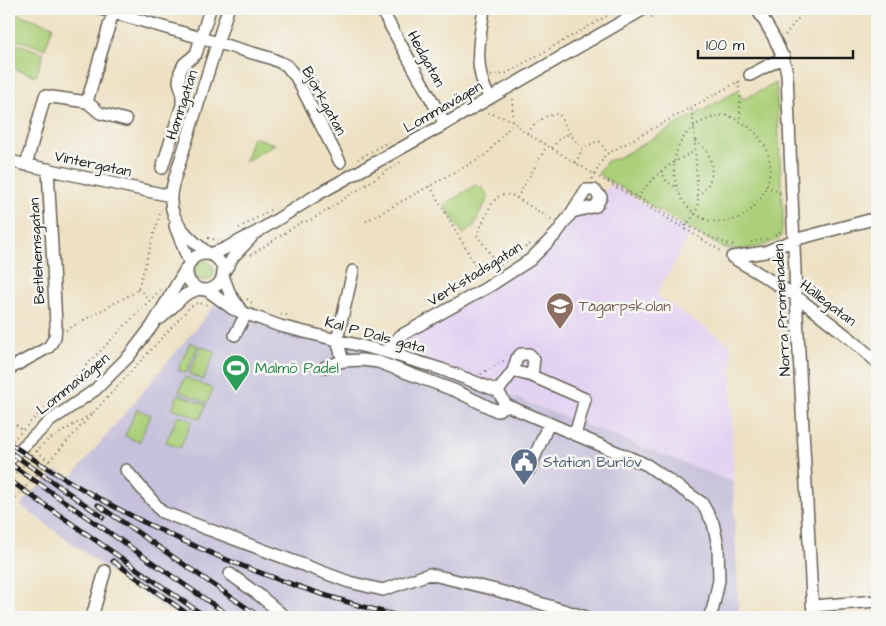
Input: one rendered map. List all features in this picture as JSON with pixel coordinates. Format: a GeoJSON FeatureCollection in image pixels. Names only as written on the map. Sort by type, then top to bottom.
{"type":"FeatureCollection","features":[{"type":"Feature","properties":{"kind":"street","name":"Björkgatan"},"geometry":{"type":"LineString","coordinates":[[101,9],[270,58],[286,65],[292,70],[346,163]]}},
{"type":"Feature","properties":{"kind":"street"},"geometry":{"type":"LineString","coordinates":[[162,168],[182,105],[182,92],[179,82],[180,72],[184,64],[196,54],[210,9]]}},
{"type":"Feature","properties":{"kind":"street","name":"Hamngatan"},"geometry":{"type":"LineString","coordinates":[[188,265],[176,231],[171,196],[176,174],[228,9]]}},
{"type":"Feature","properties":{"kind":"street","name":"Hedgatan"},"geometry":{"type":"LineString","coordinates":[[381,9],[445,124]]}},
{"type":"Feature","properties":{"kind":"street"},"geometry":{"type":"LineString","coordinates":[[484,9],[478,59],[481,80],[489,97]]}},
{"type":"Feature","properties":{"kind":"street","name":"Norra Promenaden"},"geometry":{"type":"LineString","coordinates":[[757,9],[781,52],[786,73],[813,612]]}},
{"type":"Feature","properties":{"kind":"street"},"geometry":{"type":"LineString","coordinates":[[87,102],[113,12]]}},
{"type":"Feature","properties":{"kind":"street","name":"Lommavägen"},"geometry":{"type":"LineString","coordinates":[[9,460],[50,422],[95,390],[129,356],[152,326],[188,265],[196,255],[222,250],[257,232],[320,193],[445,124],[489,97],[647,14]]}},
{"type":"Feature","properties":{"kind":"street"},"geometry":{"type":"LineString","coordinates":[[750,75],[781,52]]}},
{"type":"Feature","properties":{"kind":"street"},"geometry":{"type":"LineString","coordinates":[[26,165],[44,97],[52,96],[87,102],[100,113],[126,120]]}},
{"type":"Feature","properties":{"kind":"street","name":"Vintergatan"},"geometry":{"type":"LineString","coordinates":[[9,161],[171,196]]}},
{"type":"Feature","properties":{"kind":"street","name":"Betlehemsgatan"},"geometry":{"type":"LineString","coordinates":[[48,169],[55,334]]}},
{"type":"Feature","properties":{"kind":"street"},"geometry":{"type":"LineString","coordinates":[[572,212],[596,206],[601,197],[594,190],[586,190]]}},
{"type":"Feature","properties":{"kind":"street","name":"Verkstadsgatan"},"geometry":{"type":"LineString","coordinates":[[386,352],[400,336],[488,287],[530,260],[562,226],[586,190]]}},
{"type":"Feature","properties":{"kind":"street","name":"Hamngatan"},"geometry":{"type":"LineString","coordinates":[[173,212],[191,240],[209,254]]}},
{"type":"Feature","properties":{"kind":"street"},"geometry":{"type":"LineString","coordinates":[[732,257],[765,252],[794,240],[877,218]]}},
{"type":"Feature","properties":{"kind":"street","name":"Lommavägen"},"geometry":{"type":"LineString","coordinates":[[152,326],[185,295],[218,285],[233,257],[257,232]]}},
{"type":"Feature","properties":{"kind":"street"},"geometry":{"type":"LineString","coordinates":[[209,254],[215,256],[221,263],[230,294],[244,314],[235,335]]}},
{"type":"Feature","properties":{"kind":"street","name":"Hällegatan"},"geometry":{"type":"LineString","coordinates":[[732,257],[796,296],[877,362]]}},
{"type":"Feature","properties":{"kind":"street"},"geometry":{"type":"LineString","coordinates":[[188,265],[188,280],[203,289]]}},
{"type":"Feature","properties":{"kind":"street"},"geometry":{"type":"LineString","coordinates":[[343,361],[337,340],[353,271]]}},
{"type":"Feature","properties":{"kind":"street","name":"Kal P Dals gata"},"geometry":{"type":"LineString","coordinates":[[203,289],[244,314],[280,326],[386,352],[441,369],[498,391]]}},
{"type":"Feature","properties":{"kind":"street"},"geometry":{"type":"LineString","coordinates":[[9,369],[49,347],[55,334]]}},
{"type":"Feature","properties":{"kind":"street"},"geometry":{"type":"LineString","coordinates":[[532,376],[534,359],[529,354],[521,354],[517,358],[513,371],[498,391],[506,405],[647,466],[702,503],[713,523],[718,546],[719,580],[713,608],[709,617]]}},
{"type":"Feature","properties":{"kind":"street"},"geometry":{"type":"LineString","coordinates":[[325,367],[343,361],[362,360],[378,362],[456,391],[497,411],[506,405]]}},
{"type":"Feature","properties":{"kind":"street"},"geometry":{"type":"LineString","coordinates":[[513,371],[532,376],[585,399],[575,435]]}},
{"type":"Feature","properties":{"kind":"street"},"geometry":{"type":"LineString","coordinates":[[529,470],[549,423]]}},
{"type":"Feature","properties":{"kind":"street"},"geometry":{"type":"LineString","coordinates":[[126,470],[162,512],[349,582],[383,590],[429,574],[496,590],[586,617]]}},
{"type":"Feature","properties":{"kind":"street"},"geometry":{"type":"LineString","coordinates":[[92,617],[105,571]]}},
{"type":"Feature","properties":{"kind":"street"},"geometry":{"type":"LineString","coordinates":[[230,574],[285,617]]}},
{"type":"Feature","properties":{"kind":"street"},"geometry":{"type":"LineString","coordinates":[[813,612],[877,601]]}},
{"type":"Feature","properties":{"kind":"path"},"geometry":{"type":"LineString","coordinates":[[458,104],[466,90],[481,80],[489,76],[505,74],[619,9]]}},
{"type":"Feature","properties":{"kind":"path"},"geometry":{"type":"LineString","coordinates":[[647,14],[666,9]]}},
{"type":"Feature","properties":{"kind":"path"},"geometry":{"type":"LineString","coordinates":[[781,52],[786,33],[806,9]]}},
{"type":"Feature","properties":{"kind":"path"},"geometry":{"type":"LineString","coordinates":[[586,190],[605,155],[750,75]]}},
{"type":"Feature","properties":{"kind":"path"},"geometry":{"type":"LineString","coordinates":[[738,82],[740,120]]}},
{"type":"Feature","properties":{"kind":"path"},"geometry":{"type":"LineString","coordinates":[[512,120],[513,98],[516,96]]}},
{"type":"Feature","properties":{"kind":"path"},"geometry":{"type":"LineString","coordinates":[[684,226],[696,213],[695,141],[691,108]]}},
{"type":"Feature","properties":{"kind":"path"},"geometry":{"type":"LineString","coordinates":[[487,112],[512,120],[527,133],[637,200],[684,226],[714,239],[735,245]]}},
{"type":"Feature","properties":{"kind":"path"},"geometry":{"type":"LineString","coordinates":[[527,133],[534,123],[554,114],[559,114],[570,134],[582,149]]}},
{"type":"Feature","properties":{"kind":"path"},"geometry":{"type":"LineString","coordinates":[[726,115],[740,120],[762,138],[768,154],[770,169],[766,186],[755,207],[744,215],[721,222],[708,220],[686,204],[676,187],[673,175],[673,162],[682,139],[694,126],[714,116],[726,115]]}},
{"type":"Feature","properties":{"kind":"path"},"geometry":{"type":"LineString","coordinates":[[366,222],[486,155],[514,122]]}},
{"type":"Feature","properties":{"kind":"path"},"geometry":{"type":"LineString","coordinates":[[552,148],[560,138],[570,134]]}},
{"type":"Feature","properties":{"kind":"path"},"geometry":{"type":"LineString","coordinates":[[346,163],[399,136]]}},
{"type":"Feature","properties":{"kind":"path"},"geometry":{"type":"LineString","coordinates":[[576,163],[582,149],[597,141],[600,142],[608,154]]}},
{"type":"Feature","properties":{"kind":"path"},"geometry":{"type":"LineString","coordinates":[[695,141],[710,156],[711,173],[710,183],[705,191],[697,196]]}},
{"type":"Feature","properties":{"kind":"path"},"geometry":{"type":"LineString","coordinates":[[517,198],[547,145]]}},
{"type":"Feature","properties":{"kind":"path"},"geometry":{"type":"LineString","coordinates":[[637,200],[647,183],[661,171],[673,162],[695,151]]}},
{"type":"Feature","properties":{"kind":"path"},"geometry":{"type":"LineString","coordinates":[[249,256],[300,223],[311,220],[401,162]]}},
{"type":"Feature","properties":{"kind":"path"},"geometry":{"type":"LineString","coordinates":[[661,171],[667,182],[676,187]]}},
{"type":"Feature","properties":{"kind":"path"},"geometry":{"type":"LineString","coordinates":[[595,174],[639,196],[732,257]]}},
{"type":"Feature","properties":{"kind":"path"},"geometry":{"type":"LineString","coordinates":[[430,186],[488,287]]}},
{"type":"Feature","properties":{"kind":"path"},"geometry":{"type":"LineString","coordinates":[[766,186],[792,199]]}},
{"type":"Feature","properties":{"kind":"path"},"geometry":{"type":"LineString","coordinates":[[544,247],[536,240],[499,266],[478,235],[491,205],[497,197],[505,194],[514,196],[562,226]]}},
{"type":"Feature","properties":{"kind":"path"},"geometry":{"type":"LineString","coordinates":[[238,230],[278,206]]}},
{"type":"Feature","properties":{"kind":"path"},"geometry":{"type":"LineString","coordinates":[[55,334],[93,316],[138,289],[160,213]]}},
{"type":"Feature","properties":{"kind":"path"},"geometry":{"type":"LineString","coordinates":[[751,242],[774,236],[785,227],[793,227]]}},
{"type":"Feature","properties":{"kind":"path"},"geometry":{"type":"LineString","coordinates":[[205,237],[222,240]]}},
{"type":"Feature","properties":{"kind":"path"},"geometry":{"type":"LineString","coordinates":[[9,444],[150,300],[138,289]]}},
{"type":"Feature","properties":{"kind":"path"},"geometry":{"type":"LineString","coordinates":[[9,505],[186,312]]}},
{"type":"Feature","properties":{"kind":"path"},"geometry":{"type":"LineString","coordinates":[[9,481],[45,442],[94,413]]}},
{"type":"Feature","properties":{"kind":"path"},"geometry":{"type":"LineString","coordinates":[[9,419],[22,430]]}},
{"type":"Feature","properties":{"kind":"path"},"geometry":{"type":"LineString","coordinates":[[37,451],[49,462]]}},
{"type":"Feature","properties":{"kind":"shaded area","name":"Tågarpskolan"},"geometry":{"type":"Polygon","coordinates":[[[611,184],[691,233],[656,295],[731,345],[733,482],[441,369],[386,352],[394,342],[516,270],[562,226],[601,197],[611,184]]]}},
{"type":"Feature","properties":{"kind":"shaded area"},"geometry":{"type":"Polygon","coordinates":[[[220,299],[233,309],[441,369],[733,482],[739,617],[179,617],[108,570],[20,505],[56,470],[71,478],[220,299]]]}},
{"type":"Feature","properties":{"kind":"green space"},"geometry":{"type":"Polygon","coordinates":[[[9,11],[53,26],[45,49],[9,37],[9,11]]]}},
{"type":"Feature","properties":{"kind":"green space"},"geometry":{"type":"Polygon","coordinates":[[[9,41],[44,53],[36,76],[9,67],[9,41]]]}},
{"type":"Feature","properties":{"kind":"green space"},"geometry":{"type":"Polygon","coordinates":[[[776,83],[783,217],[781,237],[774,241],[744,249],[721,247],[598,174],[607,161],[618,158],[737,91],[744,99],[776,83]]]}},
{"type":"Feature","properties":{"kind":"green space"},"geometry":{"type":"Polygon","coordinates":[[[253,137],[275,144],[245,162],[253,137]]]}},
{"type":"Feature","properties":{"kind":"green space"},"geometry":{"type":"Polygon","coordinates":[[[475,185],[483,188],[488,197],[473,228],[463,234],[444,205],[475,185]]]}},
{"type":"Feature","properties":{"kind":"green space"},"geometry":{"type":"Polygon","coordinates":[[[200,261],[208,261],[214,267],[214,275],[208,281],[200,281],[194,275],[194,267],[200,261]]]}},
{"type":"Feature","properties":{"kind":"green space"},"geometry":{"type":"Polygon","coordinates":[[[190,342],[198,346],[186,373],[178,370],[190,342]]]}},
{"type":"Feature","properties":{"kind":"green space"},"geometry":{"type":"Polygon","coordinates":[[[201,346],[215,352],[203,380],[189,374],[201,346]]]}},
{"type":"Feature","properties":{"kind":"green space"},"geometry":{"type":"Polygon","coordinates":[[[185,377],[213,389],[207,403],[179,391],[185,377]]]}},
{"type":"Feature","properties":{"kind":"green space"},"geometry":{"type":"Polygon","coordinates":[[[178,394],[206,405],[200,419],[172,408],[178,394]]]}},
{"type":"Feature","properties":{"kind":"green space"},"geometry":{"type":"Polygon","coordinates":[[[137,409],[151,415],[139,442],[125,436],[137,409]]]}},
{"type":"Feature","properties":{"kind":"green space"},"geometry":{"type":"Polygon","coordinates":[[[178,415],[192,421],[180,448],[166,442],[178,415]]]}},
{"type":"Feature","properties":{"kind":"railway"},"geometry":{"type":"LineString","coordinates":[[9,443],[101,499],[198,547],[298,586],[402,617]]}},
{"type":"Feature","properties":{"kind":"railway"},"geometry":{"type":"LineString","coordinates":[[13,454],[103,517]]}},
{"type":"Feature","properties":{"kind":"railway"},"geometry":{"type":"LineString","coordinates":[[9,463],[231,617]]}},
{"type":"Feature","properties":{"kind":"railway"},"geometry":{"type":"LineString","coordinates":[[9,480],[206,617]]}},
{"type":"Feature","properties":{"kind":"railway"},"geometry":{"type":"LineString","coordinates":[[98,505],[260,617]]}},
{"type":"Feature","properties":{"kind":"railway"},"geometry":{"type":"LineString","coordinates":[[113,561],[192,617]]}},
{"type":"Feature","properties":{"kind":"place","name":"Tågarpskolan"},"geometry":{"type":"Point","coordinates":[560,330]}},
{"type":"Feature","properties":{"kind":"place","name":"Malmö Padel"},"geometry":{"type":"Point","coordinates":[236,392]}},
{"type":"Feature","properties":{"kind":"place","name":"Station Burlöv"},"geometry":{"type":"Point","coordinates":[524,486]}}]}
